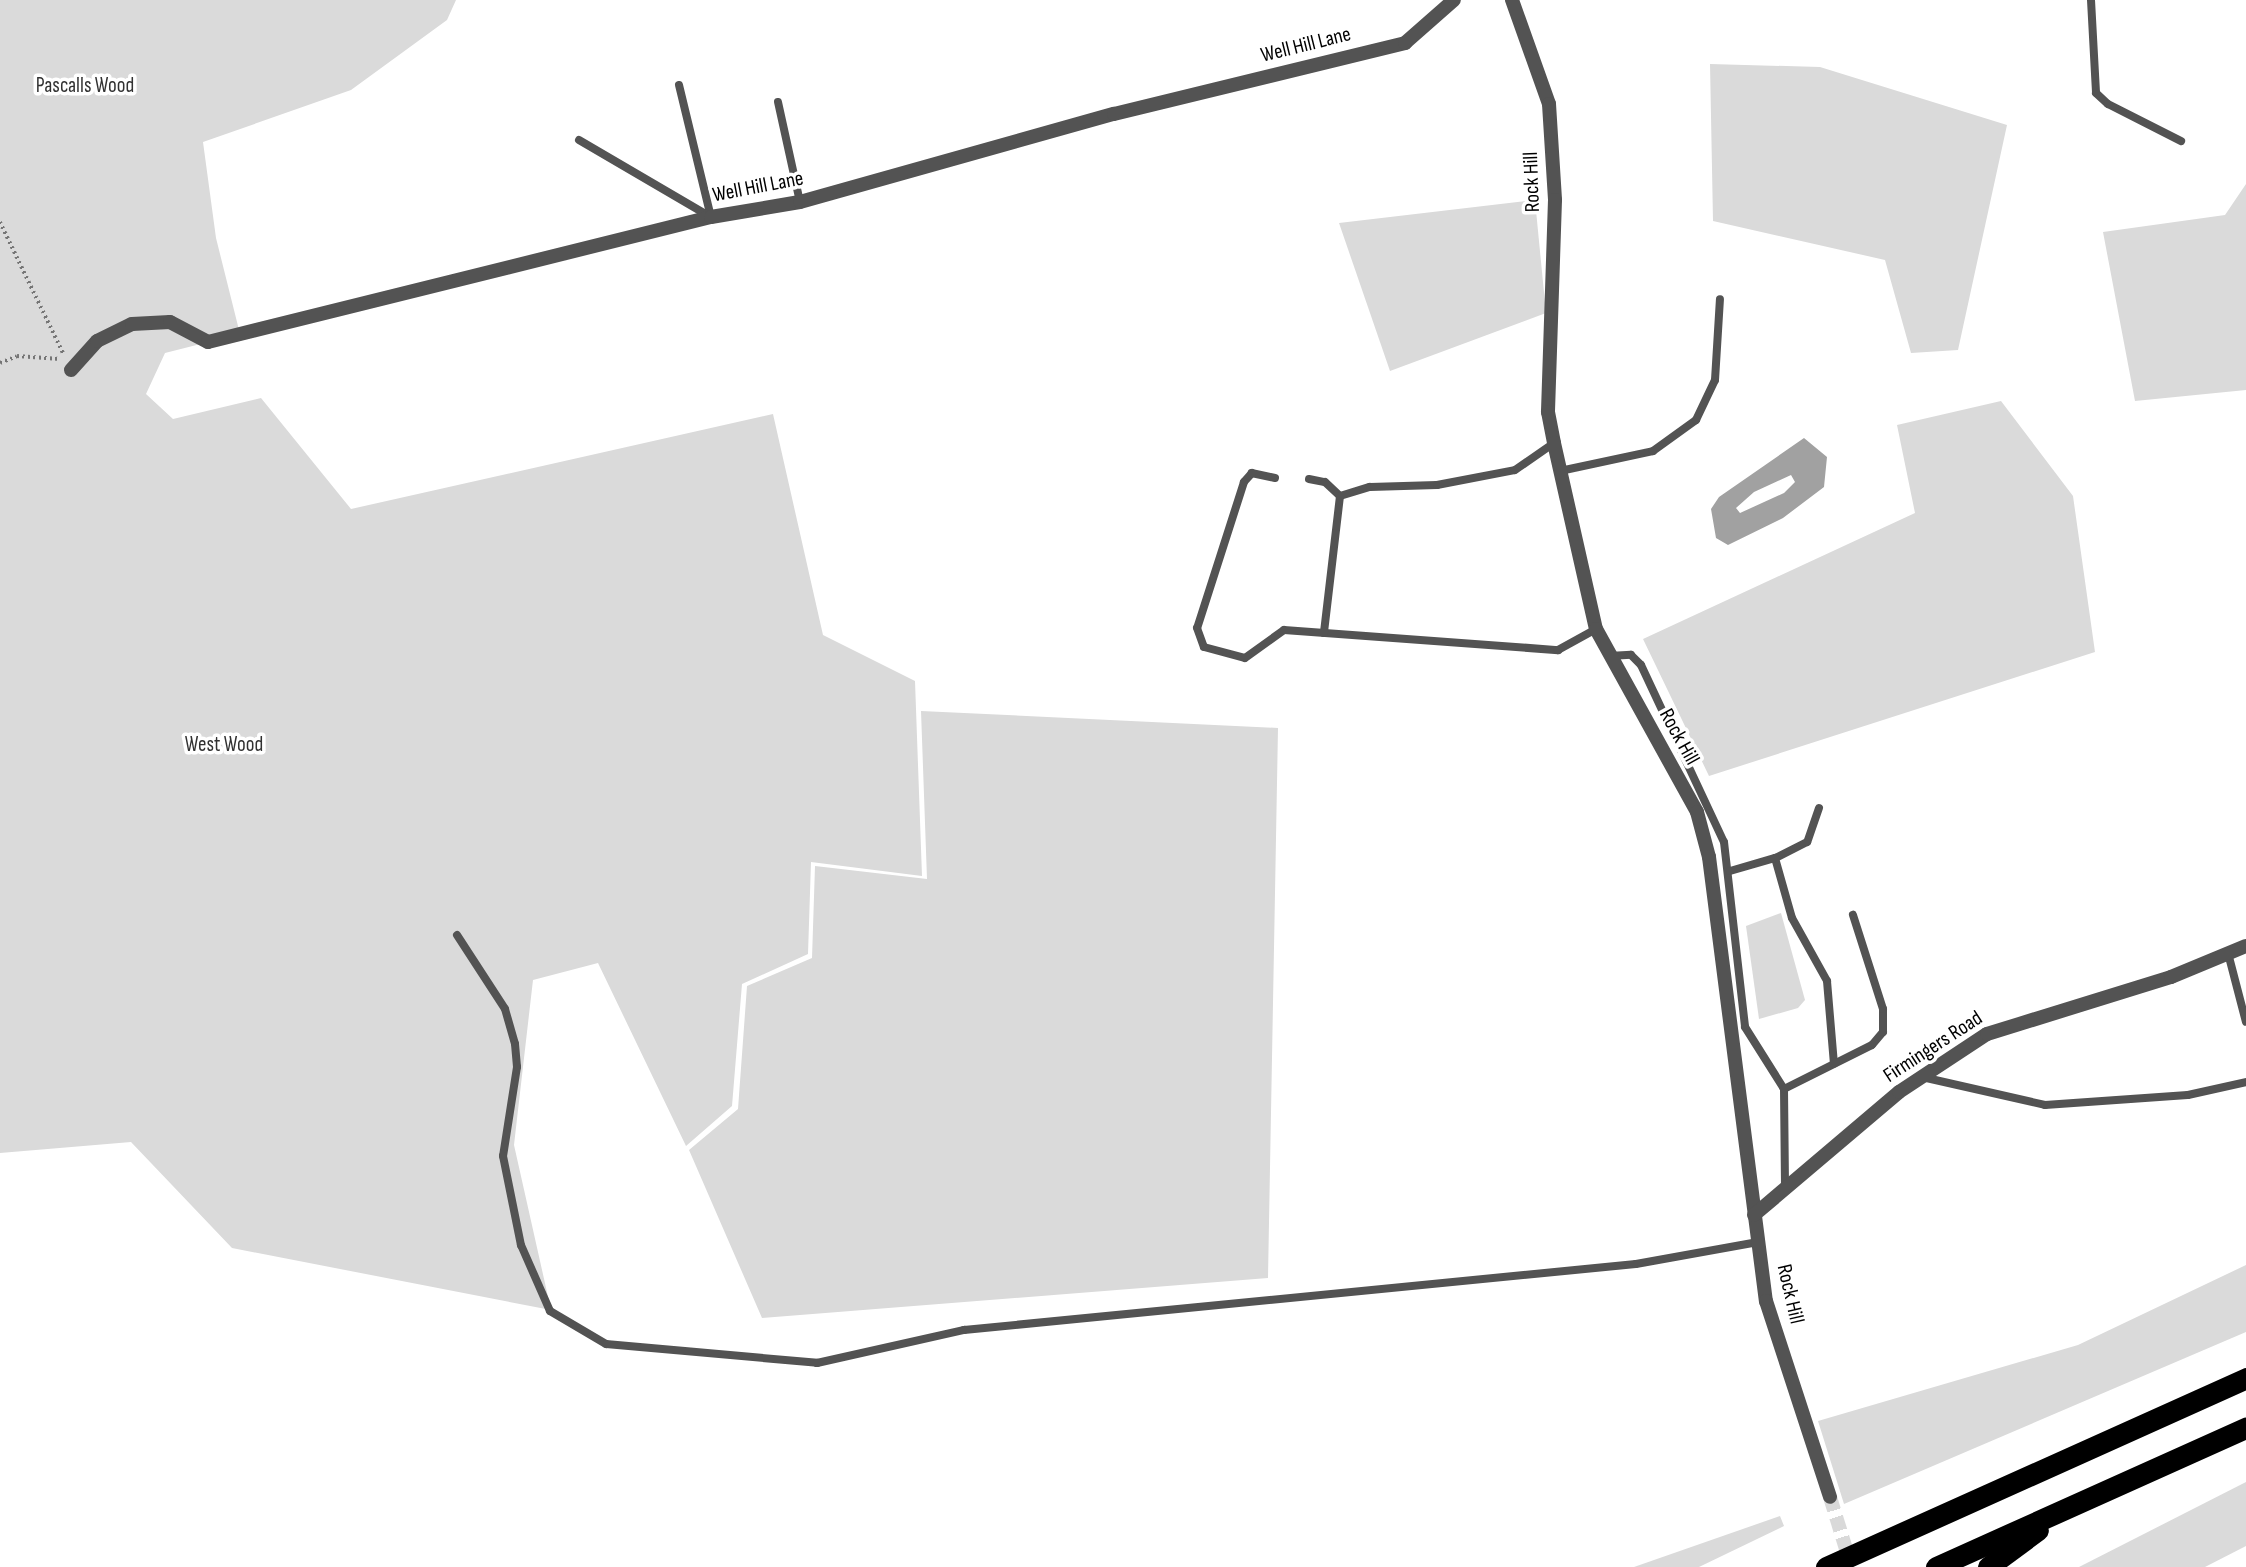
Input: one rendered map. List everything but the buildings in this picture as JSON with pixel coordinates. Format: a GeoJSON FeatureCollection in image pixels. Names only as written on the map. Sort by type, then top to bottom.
{"type":"FeatureCollection","features":[{"type":"Feature","properties":{"kind":"highway"},"geometry":{"type":"LineString","coordinates":[[1826,1567],[2246,1378]]}},
{"type":"Feature","properties":{"kind":"highway"},"geometry":{"type":"LineString","coordinates":[[1936,1567],[2246,1428]]}},
{"type":"Feature","properties":{"kind":"highway"},"geometry":{"type":"LineString","coordinates":[[1988,1567],[2064,1510]]}},
{"type":"Feature","properties":{"kind":"street","name":"Well Hill Lane"},"geometry":{"type":"LineString","coordinates":[[71,370],[97,341],[132,324],[170,321],[208,342],[711,218],[800,202],[1114,114],[1405,43],[1454,0]]}},
{"type":"Feature","properties":{"kind":"street","name":"Rock Hill"},"geometry":{"type":"LineString","coordinates":[[1512,0],[1549,104],[1555,200],[1548,412],[1554,443],[1596,629],[1697,812],[1703,835],[1766,1301],[1830,1497]]}},
{"type":"Feature","properties":{"kind":"street","name":"Firmingers Road"},"geometry":{"type":"LineString","coordinates":[[1754,1215],[1922,1077],[1987,1034],[2171,977],[2246,946]]}},
{"type":"Feature","properties":{"kind":"lane"},"geometry":{"type":"LineString","coordinates":[[2091,0],[2096,93],[2108,104],[2181,141]]}},
{"type":"Feature","properties":{"kind":"lane"},"geometry":{"type":"LineString","coordinates":[[679,85],[711,218]]}},
{"type":"Feature","properties":{"kind":"lane"},"geometry":{"type":"LineString","coordinates":[[778,102],[800,202]]}},
{"type":"Feature","properties":{"kind":"lane"},"geometry":{"type":"LineString","coordinates":[[579,140],[711,218]]}},
{"type":"Feature","properties":{"kind":"lane"},"geometry":{"type":"LineString","coordinates":[[1560,471],[1653,450],[1696,420],[1715,380],[1720,299]]}},
{"type":"Feature","properties":{"kind":"lane"},"geometry":{"type":"LineString","coordinates":[[1340,496],[1370,487],[1437,485],[1515,470],[1554,443]]}},
{"type":"Feature","properties":{"kind":"lane"},"geometry":{"type":"LineString","coordinates":[[1275,478],[1252,473],[1244,482],[1198,639],[1222,656],[1245,658],[1284,630],[1558,650],[1596,629]]}},
{"type":"Feature","properties":{"kind":"lane"},"geometry":{"type":"LineString","coordinates":[[1309,479],[1325,482],[1340,496]]}},
{"type":"Feature","properties":{"kind":"lane"},"geometry":{"type":"LineString","coordinates":[[1324,633],[1340,496]]}},
{"type":"Feature","properties":{"kind":"lane"},"geometry":{"type":"LineString","coordinates":[[1609,656],[1632,655],[1642,665],[1717,821],[1730,871],[1729,911],[1745,1027],[1784,1089],[1785,1187]]}},
{"type":"Feature","properties":{"kind":"lane"},"geometry":{"type":"LineString","coordinates":[[1730,871],[1775,858],[1807,842],[1819,808]]}},
{"type":"Feature","properties":{"kind":"lane"},"geometry":{"type":"LineString","coordinates":[[1775,858],[1792,918],[1827,981],[1834,1064]]}},
{"type":"Feature","properties":{"kind":"lane"},"geometry":{"type":"LineString","coordinates":[[1784,1089],[1871,1045],[1885,1023],[1853,915]]}},
{"type":"Feature","properties":{"kind":"lane"},"geometry":{"type":"LineString","coordinates":[[457,935],[505,1009],[516,1044],[517,1066],[503,1156],[522,1245],[550,1311],[606,1344],[817,1363],[964,1330],[1611,1266],[1758,1242]]}},
{"type":"Feature","properties":{"kind":"lane"},"geometry":{"type":"LineString","coordinates":[[2228,953],[2246,1022]]}},
{"type":"Feature","properties":{"kind":"lane"},"geometry":{"type":"LineString","coordinates":[[1922,1077],[2045,1105],[2188,1095],[2246,1082]]}},
{"type":"Feature","properties":{"kind":"path"},"geometry":{"type":"LineString","coordinates":[[0,222],[66,360],[17,356],[0,363]]}},
{"type":"Feature","properties":{"kind":"green space"},"geometry":{"type":"Polygon","coordinates":[[[0,0],[456,0],[447,20],[351,90],[203,142],[216,238],[240,334],[165,353],[146,394],[173,419],[261,398],[351,509],[773,414],[823,635],[915,681],[922,876],[811,862],[808,954],[742,984],[732,1106],[686,1146],[598,963],[533,980],[514,1145],[551,1310],[232,1248],[131,1142],[0,1153],[0,0]]]}},
{"type":"Feature","properties":{"kind":"green space"},"geometry":{"type":"Polygon","coordinates":[[[1710,64],[1820,67],[2007,125],[1958,350],[1911,353],[1885,260],[1713,221],[1710,64]]]}},
{"type":"Feature","properties":{"kind":"green space"},"geometry":{"type":"Polygon","coordinates":[[[2246,184],[2246,390],[2135,401],[2103,232],[2225,215],[2246,184]]]}},
{"type":"Feature","properties":{"kind":"green space"},"geometry":{"type":"Polygon","coordinates":[[[1535,200],[1546,313],[1390,371],[1339,223],[1535,200]]]}},
{"type":"Feature","properties":{"kind":"green space"},"geometry":{"type":"Polygon","coordinates":[[[2001,401],[2073,496],[2095,652],[1709,776],[1643,639],[1915,513],[1897,425],[2001,401]]]}},
{"type":"Feature","properties":{"kind":"green space"},"geometry":{"type":"Polygon","coordinates":[[[921,711],[1278,728],[1268,1278],[762,1318],[689,1150],[738,1109],[747,986],[812,958],[815,866],[927,879],[921,711]]]}},
{"type":"Feature","properties":{"kind":"green space"},"geometry":{"type":"Polygon","coordinates":[[[1781,913],[1805,1000],[1798,1008],[1759,1019],[1746,926],[1781,913]]]}},
{"type":"Feature","properties":{"kind":"green space"},"geometry":{"type":"Polygon","coordinates":[[[2246,1265],[2246,1332],[1844,1504],[1818,1421],[2078,1345],[2246,1265]]]}},
{"type":"Feature","properties":{"kind":"green space"},"geometry":{"type":"Polygon","coordinates":[[[2246,1482],[2246,1546],[2205,1567],[2079,1567],[2246,1482]]]}},
{"type":"Feature","properties":{"kind":"green space"},"geometry":{"type":"Polygon","coordinates":[[[1780,1516],[1784,1526],[1699,1567],[1634,1567],[1780,1516]]]}},
{"type":"Feature","properties":{"kind":"shaded area"},"geometry":{"type":"Polygon","coordinates":[[[1804,438],[1827,457],[1824,487],[1783,518],[1728,545],[1716,538],[1711,509],[1719,497],[1804,438]],[[1791,475],[1754,492],[1736,508],[1740,513],[1784,493],[1795,482],[1791,475]]]}},
{"type":"Feature","properties":{"kind":"tunnel"},"geometry":{"type":"LineString","coordinates":[[1830,1497],[1850,1562]]}},
{"type":"Feature","properties":{"kind":"park label","name":"Pascalls Wood"},"geometry":{"type":"Point","coordinates":[85,86]}},
{"type":"Feature","properties":{"kind":"park label","name":"West Wood"},"geometry":{"type":"Point","coordinates":[224,745]}}]}
